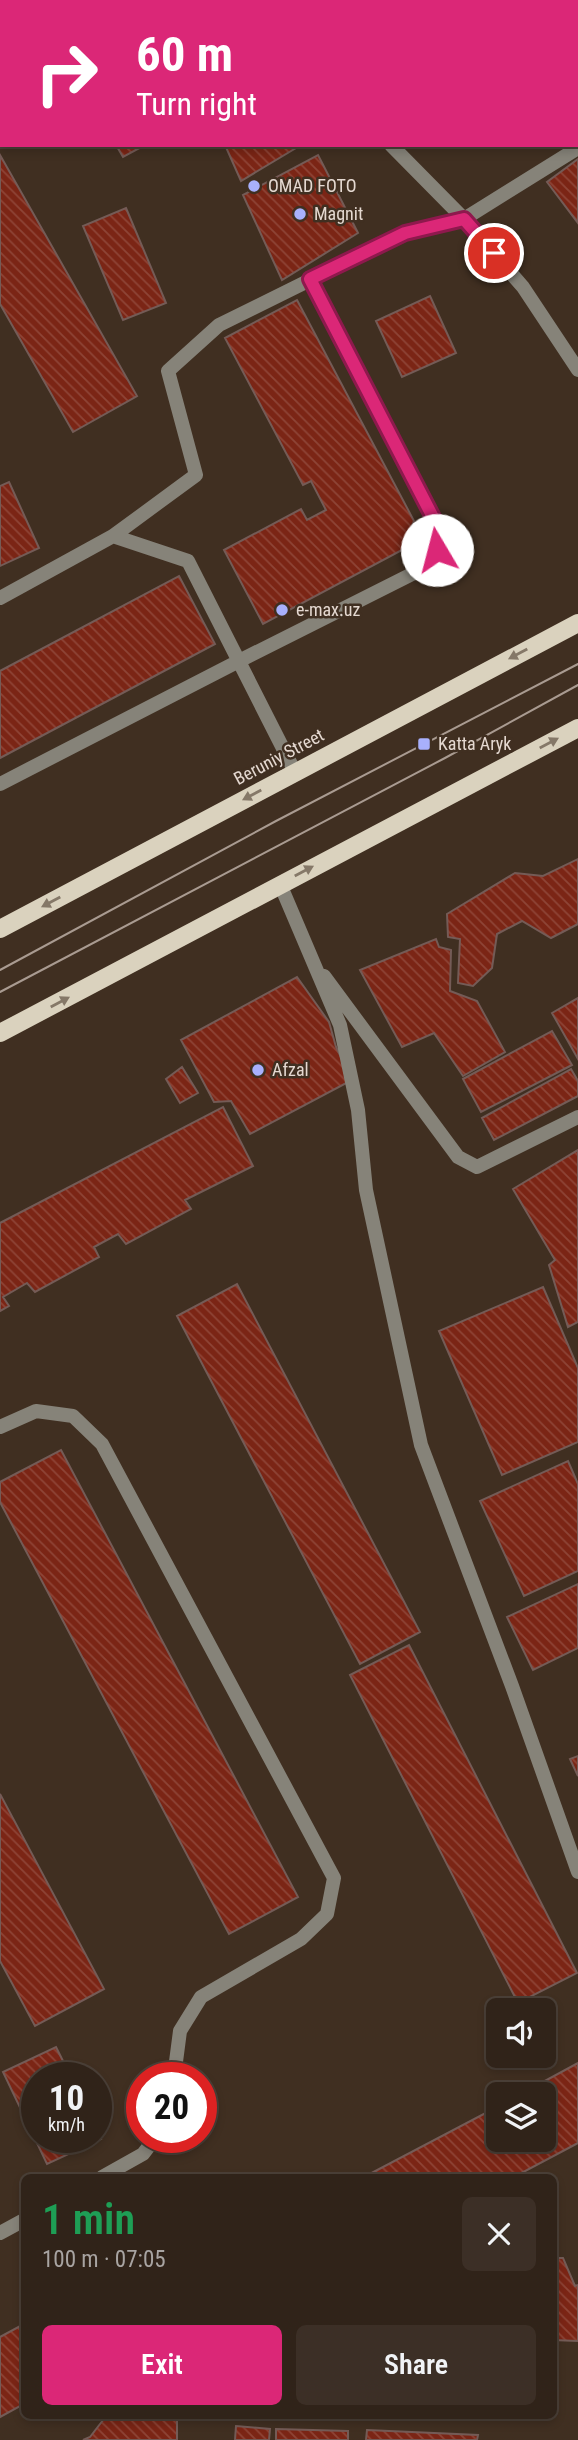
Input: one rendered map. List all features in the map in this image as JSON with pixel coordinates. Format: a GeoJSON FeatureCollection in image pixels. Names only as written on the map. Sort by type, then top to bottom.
{"type":"FeatureCollection","features":[{"type":"Feature","properties":{"kind":"main road","name":"Beruniy Street"},"geometry":{"type":"LineString","coordinates":[[0,929],[578,623]]}},
{"type":"Feature","properties":{"kind":"main road"},"geometry":{"type":"LineString","coordinates":[[0,1033],[578,728]]}},
{"type":"Feature","properties":{"kind":"street"},"geometry":{"type":"LineString","coordinates":[[393,147],[464,219],[523,287],[578,370]]}},
{"type":"Feature","properties":{"kind":"street"},"geometry":{"type":"LineString","coordinates":[[0,598],[113,536],[196,475],[168,371],[219,325],[405,233],[464,219],[578,148]]}},
{"type":"Feature","properties":{"kind":"street"},"geometry":{"type":"LineString","coordinates":[[0,785],[426,568],[437,550],[438,527],[310,279]]}},
{"type":"Feature","properties":{"kind":"street"},"geometry":{"type":"LineString","coordinates":[[113,536],[188,561],[295,772]]}},
{"type":"Feature","properties":{"kind":"street"},"geometry":{"type":"LineString","coordinates":[[280,884],[340,1025],[358,1110],[366,1190],[421,1445],[512,1686],[578,1872]]}},
{"type":"Feature","properties":{"kind":"street"},"geometry":{"type":"LineString","coordinates":[[311,958],[458,1157],[477,1167],[578,1117]]}},
{"type":"Feature","properties":{"kind":"street"},"geometry":{"type":"LineString","coordinates":[[0,1427],[36,1411],[73,1416],[102,1444],[334,1878],[327,1914],[301,1938],[201,1997],[180,2031],[176,2062]]}},
{"type":"Feature","properties":{"kind":"street"},"geometry":{"type":"LineString","coordinates":[[107,2174],[144,2153]]}},
{"type":"Feature","properties":{"kind":"street"},"geometry":{"type":"LineString","coordinates":[[0,2233],[21,2222]]}},
{"type":"Feature","properties":{"kind":"building"},"geometry":{"type":"Polygon","coordinates":[[[117,147],[141,147],[123,157],[117,147]]]}},
{"type":"Feature","properties":{"kind":"building"},"geometry":{"type":"Polygon","coordinates":[[[226,147],[298,147],[241,181],[226,147]]]}},
{"type":"Feature","properties":{"kind":"building"},"geometry":{"type":"Polygon","coordinates":[[[0,155],[137,396],[73,432],[0,304],[0,155]]]}},
{"type":"Feature","properties":{"kind":"building","name":"Magnit"},"geometry":{"type":"Polygon","coordinates":[[[318,155],[358,233],[282,280],[243,195],[318,155]]]}},
{"type":"Feature","properties":{"kind":"building"},"geometry":{"type":"Polygon","coordinates":[[[578,159],[578,223],[547,182],[578,159]]]}},
{"type":"Feature","properties":{"kind":"building"},"geometry":{"type":"Polygon","coordinates":[[[126,208],[166,303],[123,320],[83,226],[126,208]]]}},
{"type":"Feature","properties":{"kind":"building"},"geometry":{"type":"Polygon","coordinates":[[[430,296],[456,353],[402,377],[376,321],[430,296]]]}},
{"type":"Feature","properties":{"kind":"building"},"geometry":{"type":"Polygon","coordinates":[[[297,300],[414,521],[402,550],[263,624],[224,550],[301,509],[307,520],[326,510],[311,481],[303,485],[225,338],[297,300]]]}},
{"type":"Feature","properties":{"kind":"building"},"geometry":{"type":"Polygon","coordinates":[[[9,482],[39,548],[0,566],[0,486],[9,482]]]}},
{"type":"Feature","properties":{"kind":"building"},"geometry":{"type":"Polygon","coordinates":[[[179,576],[215,644],[0,758],[0,671],[179,576]]]}},
{"type":"Feature","properties":{"kind":"building"},"geometry":{"type":"Polygon","coordinates":[[[578,859],[578,924],[551,938],[522,921],[497,934],[492,968],[473,986],[458,983],[460,939],[448,937],[447,914],[515,873],[543,876],[578,859]]]}},
{"type":"Feature","properties":{"kind":"building"},"geometry":{"type":"Polygon","coordinates":[[[436,939],[439,947],[451,950],[450,991],[477,1001],[505,1052],[463,1076],[434,1033],[402,1047],[360,970],[436,939]]]}},
{"type":"Feature","properties":{"kind":"building"},"geometry":{"type":"Polygon","coordinates":[[[297,977],[329,1022],[336,1047],[352,1080],[250,1134],[231,1101],[214,1102],[181,1040],[297,977]]]}},
{"type":"Feature","properties":{"kind":"building"},"geometry":{"type":"Polygon","coordinates":[[[578,998],[578,1059],[552,1013],[578,998]]]}},
{"type":"Feature","properties":{"kind":"building"},"geometry":{"type":"Polygon","coordinates":[[[552,1031],[572,1065],[481,1112],[463,1079],[552,1031]]]}},
{"type":"Feature","properties":{"kind":"building"},"geometry":{"type":"Polygon","coordinates":[[[182,1067],[198,1093],[180,1103],[166,1079],[182,1067]]]}},
{"type":"Feature","properties":{"kind":"building"},"geometry":{"type":"Polygon","coordinates":[[[571,1069],[578,1081],[578,1096],[494,1140],[482,1118],[571,1069]]]}},
{"type":"Feature","properties":{"kind":"building"},"geometry":{"type":"Polygon","coordinates":[[[223,1107],[253,1166],[185,1200],[191,1209],[126,1244],[118,1234],[94,1247],[99,1257],[35,1292],[27,1283],[3,1297],[9,1306],[0,1311],[0,1223],[223,1107]]]}},
{"type":"Feature","properties":{"kind":"building"},"geometry":{"type":"Polygon","coordinates":[[[578,1150],[578,1322],[568,1327],[549,1265],[555,1260],[513,1189],[578,1150]]]}},
{"type":"Feature","properties":{"kind":"building"},"geometry":{"type":"Polygon","coordinates":[[[237,1284],[420,1632],[360,1664],[177,1316],[237,1284]]]}},
{"type":"Feature","properties":{"kind":"building"},"geometry":{"type":"Polygon","coordinates":[[[543,1287],[578,1368],[578,1442],[502,1475],[439,1331],[543,1287]]]}},
{"type":"Feature","properties":{"kind":"building"},"geometry":{"type":"Polygon","coordinates":[[[61,1450],[298,1897],[229,1934],[0,1502],[0,1482],[61,1450]]]}},
{"type":"Feature","properties":{"kind":"building"},"geometry":{"type":"Polygon","coordinates":[[[568,1461],[578,1484],[578,1571],[524,1596],[480,1501],[568,1461]]]}},
{"type":"Feature","properties":{"kind":"building"},"geometry":{"type":"Polygon","coordinates":[[[578,1584],[578,1648],[533,1670],[507,1617],[578,1584]]]}},
{"type":"Feature","properties":{"kind":"building"},"geometry":{"type":"Polygon","coordinates":[[[409,1645],[577,1973],[528,1998],[515,1998],[350,1675],[409,1645]]]}},
{"type":"Feature","properties":{"kind":"building"},"geometry":{"type":"Polygon","coordinates":[[[578,1756],[578,1776],[570,1759],[578,1756]]]}},
{"type":"Feature","properties":{"kind":"building"},"geometry":{"type":"Polygon","coordinates":[[[0,1794],[104,1989],[35,2026],[0,1961],[0,1794]]]}},
{"type":"Feature","properties":{"kind":"building"},"geometry":{"type":"Polygon","coordinates":[[[56,2047],[64,2062],[24,2062],[56,2047]]]}},
{"type":"Feature","properties":{"kind":"building"},"geometry":{"type":"Polygon","coordinates":[[[578,2063],[578,2143],[520,2174],[370,2174],[486,2113],[486,2152],[556,2152],[556,2082],[543,2082],[578,2063]]]}},
{"type":"Feature","properties":{"kind":"building"},"geometry":{"type":"Polygon","coordinates":[[[21,2064],[21,2110],[3,2072],[21,2064]]]}},
{"type":"Feature","properties":{"kind":"building"},"geometry":{"type":"Polygon","coordinates":[[[42,2153],[71,2153],[47,2164],[42,2153]]]}},
{"type":"Feature","properties":{"kind":"building"},"geometry":{"type":"Polygon","coordinates":[[[557,2258],[563,2258],[575,2286],[578,2285],[578,2341],[557,2340],[557,2258]]]}},
{"type":"Feature","properties":{"kind":"building"},"geometry":{"type":"Polygon","coordinates":[[[21,2326],[21,2406],[0,2417],[0,2337],[21,2326]]]}},
{"type":"Feature","properties":{"kind":"building"},"geometry":{"type":"Polygon","coordinates":[[[104,2419],[177,2419],[177,2440],[83,2440],[90,2437],[104,2419]]]}},
{"type":"Feature","properties":{"kind":"building"},"geometry":{"type":"Polygon","coordinates":[[[236,2426],[270,2429],[269,2440],[235,2440],[236,2426]]]}},
{"type":"Feature","properties":{"kind":"building"},"geometry":{"type":"Polygon","coordinates":[[[276,2429],[348,2431],[348,2440],[276,2440],[276,2429]]]}},
{"type":"Feature","properties":{"kind":"building"},"geometry":{"type":"Polygon","coordinates":[[[367,2430],[478,2435],[477,2440],[366,2440],[367,2430]]]}},
{"type":"Feature","properties":{"kind":"tram line"},"geometry":{"type":"LineString","coordinates":[[0,970],[276,821],[578,664]]}},
{"type":"Feature","properties":{"kind":"tram line"},"geometry":{"type":"LineString","coordinates":[[0,992],[578,685]]}},
{"type":"Feature","properties":{"kind":"place","name":"OMAD FOTO"},"geometry":{"type":"Point","coordinates":[254,186]}},
{"type":"Feature","properties":{"kind":"place","name":"Magnit"},"geometry":{"type":"Point","coordinates":[300,214]}},
{"type":"Feature","properties":{"kind":"place","name":"e-max.uz"},"geometry":{"type":"Point","coordinates":[282,610]}},
{"type":"Feature","properties":{"kind":"place","name":"Katta Aryk"},"geometry":{"type":"Point","coordinates":[424,744]}},
{"type":"Feature","properties":{"kind":"place","name":"Afzal"},"geometry":{"type":"Point","coordinates":[258,1070]}},
{"type":"Feature","properties":{"kind":"route"},"geometry":{"type":"LineString","coordinates":[[437,550],[438,527],[310,279],[405,233],[464,219],[494,253]]}}]}
